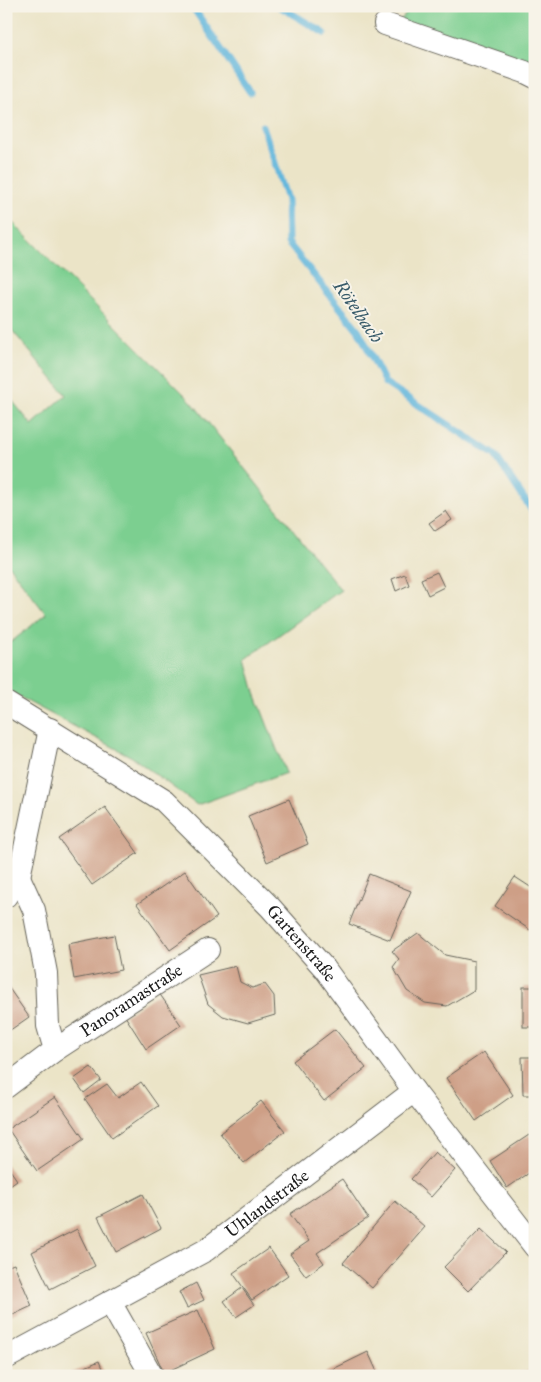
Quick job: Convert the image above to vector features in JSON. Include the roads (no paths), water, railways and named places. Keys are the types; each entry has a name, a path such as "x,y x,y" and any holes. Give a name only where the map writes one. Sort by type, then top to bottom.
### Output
{"street":[{"path":"385,24 535,77"},
{"name":"Gartenstraße","path":"6,703 164,801 270,907 325,969 414,1091 535,1248"},
{"path":"6,896 19,877 50,729"},
{"path":"19,877 34,910 46,973 48,1026 55,1050"},
{"name":"Panoramastraße","path":"6,1087 55,1050 208,950"},
{"name":"Uhlandstraße","path":"6,1358 206,1250 414,1091"},
{"path":"110,1302 152,1376"}],"waterway":[{"name":"Rötelbach","path":"192,6 250,92"},
{"path":"279,6 324,33"},
{"name":"Rötelbach","path":"263,126 287,200 288,243 359,331 385,383 495,455 535,515"}]}
